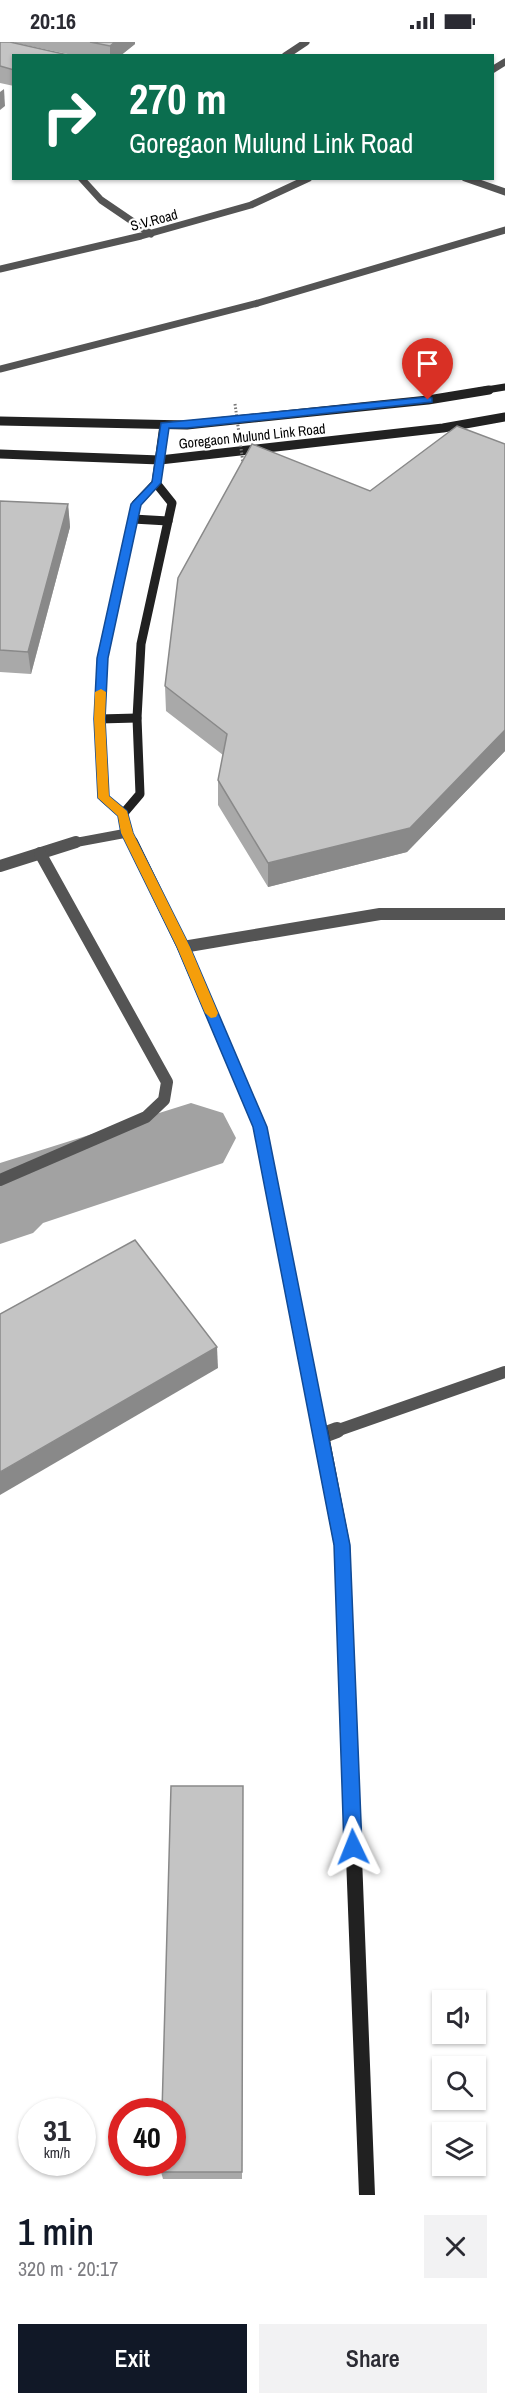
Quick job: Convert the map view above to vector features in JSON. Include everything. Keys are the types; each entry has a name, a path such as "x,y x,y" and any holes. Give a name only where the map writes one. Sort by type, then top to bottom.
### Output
{"street":[{"path":"288,54 306,42"},
{"path":"83,180 101,200 151,234"},
{"name":"S.V.Road","path":"0,269 151,234 251,205 305,180"},
{"path":"471,180 505,192"},
{"path":"0,369 258,303 505,230"},
{"name":"Goregaon Mulund Link Road","path":"0,421 187,425 428,400 505,387"},
{"name":"Goregaon Mulund Link Road","path":"0,454 160,460 443,428 505,417"},
{"path":"164,425 156,483 136,504 116,586 103,658 99,719 104,798 123,814 127,833 183,947 260,1127 342,1545 367,2195"},
{"path":"123,814 140,794 137,718 141,644 172,503 156,483"},
{"path":"133,519 168,521"},
{"path":"99,719 137,718"},
{"path":"0,866 66,844 127,833"},
{"path":"0,1180 147,1117 164,1100 167,1082 40,852"},
{"path":"183,947 380,914 505,914"},
{"path":"321,1436 505,1372"}],"path":[{"path":"235,404 245,471"}],"building":[{"path":"0,42 10,42 64,54 12,54 12,69 0,66"},
{"path":"90,42 115,42 110,46"},
{"path":"457,426 505,444 505,730 410,828 268,863 218,780 227,734 165,686 178,578 252,444 370,491"},
{"path":"0,501 68,504 28,652 0,650"},
{"path":"135,1240 217,1347 0,1472 0,1314"},
{"path":"171,1786 243,1786 242,2172 186,2172 186,2098 162,2098"}],"waterway":[{"path":"0,1206 11,1197 191,1138"}],"slow traffic":[{"path":"101,692 99,719 104,798 123,814 127,833 183,947 211,1013"}],"route":[{"path":"353,1847 342,1545 260,1127 183,947 127,833 123,814 104,798 99,719 103,658 116,586 136,504 156,483 164,425 187,425 428,400"}]}
